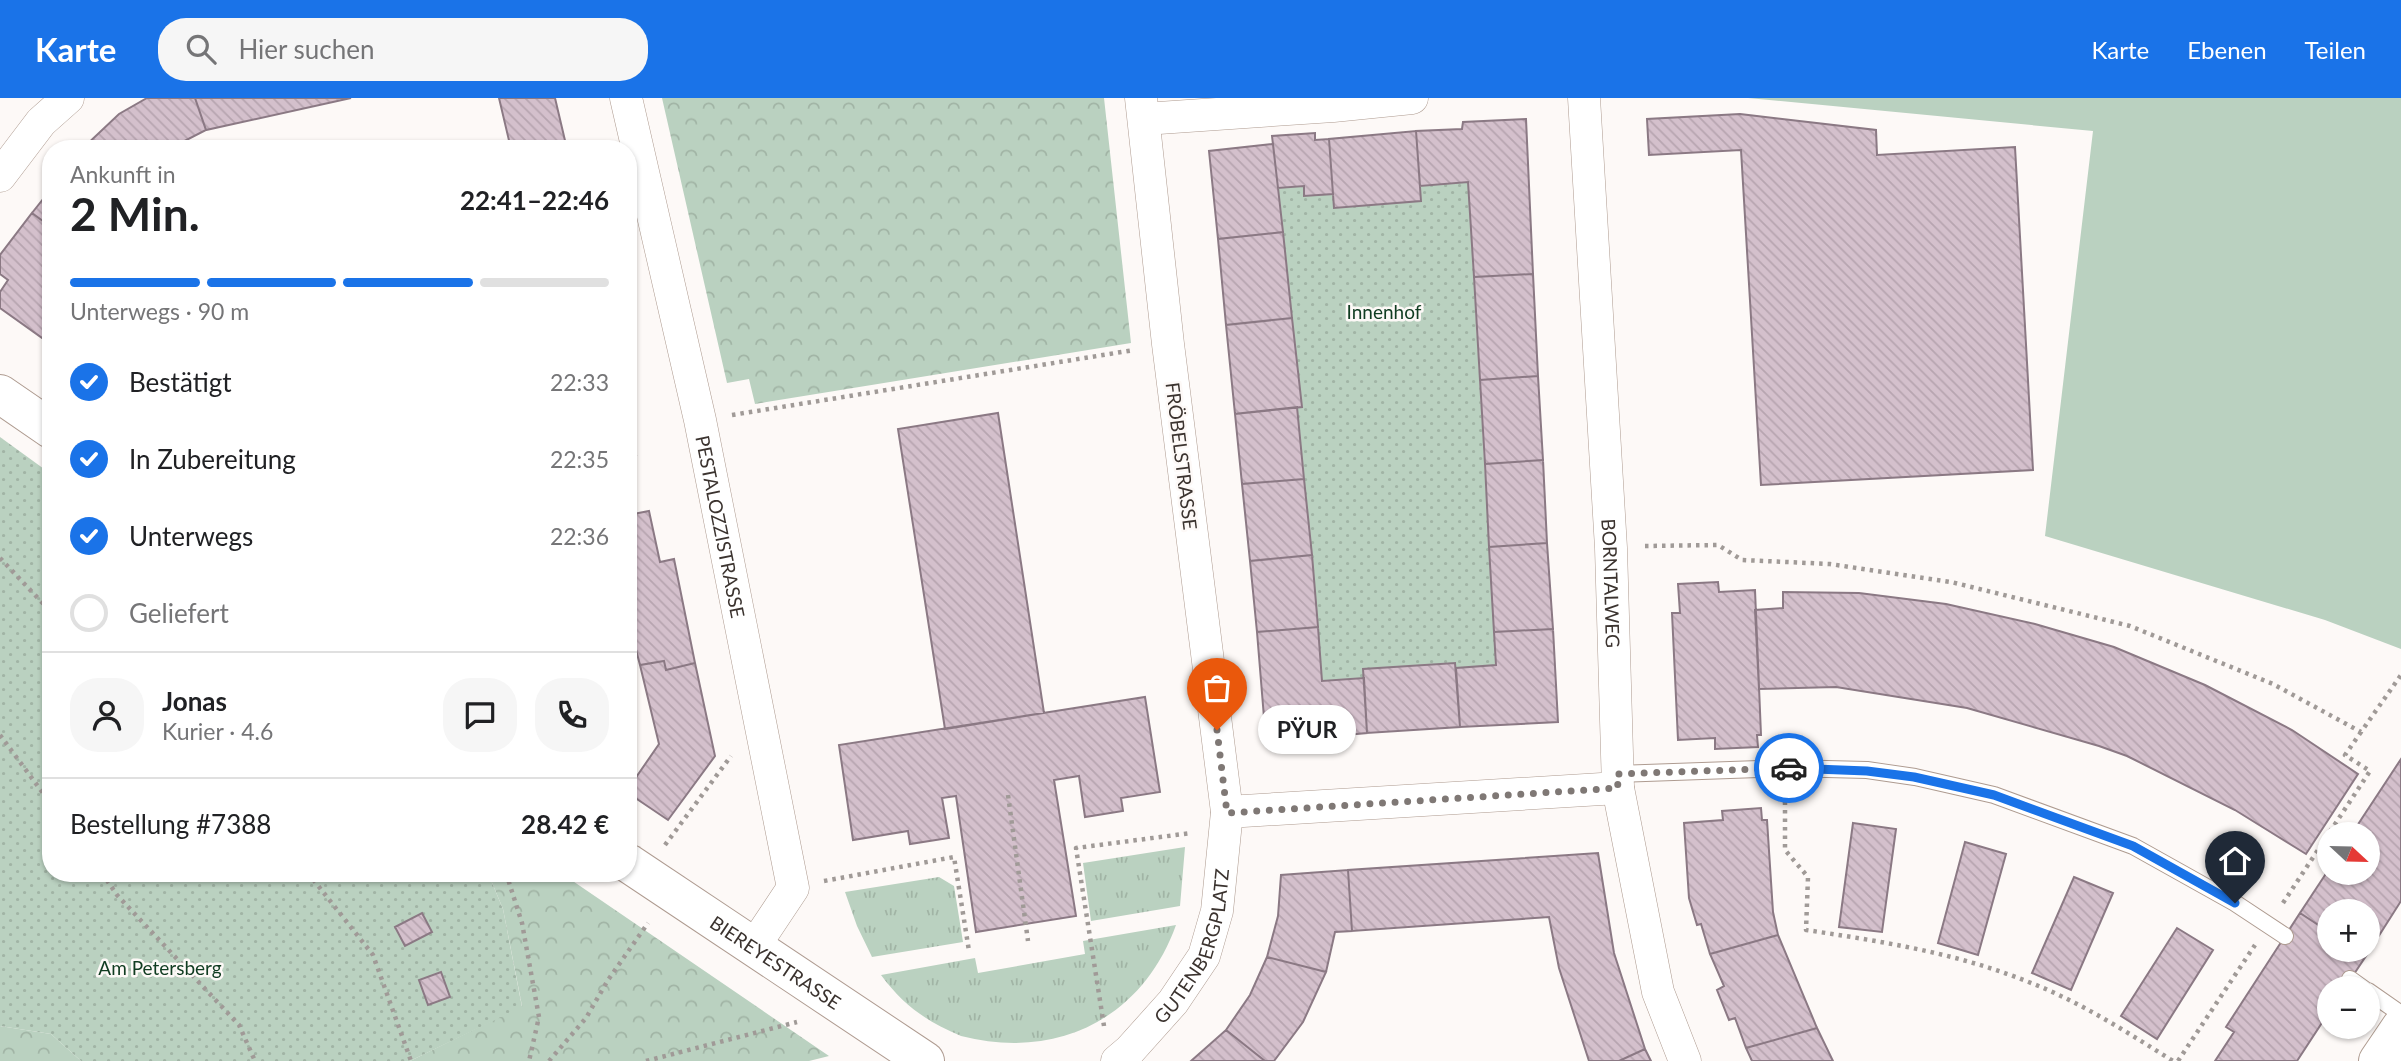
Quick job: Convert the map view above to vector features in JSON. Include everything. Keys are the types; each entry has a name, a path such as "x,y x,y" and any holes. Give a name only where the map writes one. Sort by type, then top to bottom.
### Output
{"main road":[{"path":"0,394 42,423"},
{"name":"BIEREYESTRASSE","path":"647,875 925,1061"},
{"path":"2378,1061 2401,1027"}],"street":[{"path":"0,176 41,122 68,98"},
{"name":"PESTALOZZISTRASSE","path":"626,98 636,140"},
{"path":"1143,109 1333,106 1412,98"},
{"name":"BORNTALWEG","path":"1584,98 1611,548 1617,781 1658,992 1685,1061"},
{"name":"FRÖBELSTRASSE","path":"1143,109 1168,344 1227,813"},
{"name":"PESTALOZZISTRASSE","path":"637,146 700,420 793,888 753,948"},
{"path":"1227,813 1617,781"},
{"name":"GUTENBERGPLATZ","path":"1111,1048 1130,1050 1173,1002 1204,956 1217,911 1227,813"}],"lane":[{"path":"1617,781 1786,768 1867,771 1914,777 1994,795 2133,846 2269,924 2285,936"},
{"path":"2380,999 2401,1014"}],"path":[{"path":"767,409 1102,355"},
{"path":"1611,548 1718,544 1742,560 1830,564 1951,582 2058,607 2130,626 2273,684 2361,732"},
{"path":"0,558 42,602"},
{"path":"2269,924 2370,771 2345,755 2401,675"},
{"path":"549,1061 586,1018 608,980 647,875 758,719"},
{"path":"0,735 42,792"},
{"path":"1786,768 1785,850 1808,877 1806,930 1927,951 2025,980 2112,1022 2172,1061"},
{"path":"1008,795 1028,941"},
{"path":"1111,1048 1076,848 1185,834"},
{"path":"841,877 954,857 969,951"},
{"path":"108,882 117,895 239,1026 255,1061"},
{"path":"315,882 373,955 411,1061"},
{"path":"509,882 522,923 539,1017 529,1061"},
{"path":"2178,1061 2245,960"},
{"path":"646,1061 844,1007"}],"green space":[{"path":"662,98 1104,98 1131,343 755,404 749,379 727,383"},
{"path":"1748,98 2401,98 2401,649 2325,620 2045,536 2093,131"},
{"name":"Innenhof","path":"1468,182 1496,665 1456,668 1455,663 1364,669 1364,678 1322,681 1297,407 1302,406 1278,188 1304,186 1305,196 1333,194 1334,208 1421,201 1420,186"},
{"name":"Am Petersberg","path":"0,437 42,467 42,882 492,882 503,909 522,1007 410,1061 81,1061 51,1034 0,1026"},
{"path":"1185,847 1180,906 1091,921 1083,863"},
{"path":"939,877 954,886 963,942 872,957 845,892"},
{"path":"492,882 574,882 829,1056 809,1061 410,1061 522,1006 503,909"},
{"path":"1176,925 1161,957 1142,985 1119,1007 1093,1024 1063,1036 1031,1042 997,1042 961,1036 916,1012 881,975 975,958 978,973 1085,954 1083,941"},
{"path":"0,1026 51,1034 81,1061 0,1061"}],"building":[{"path":"147,98 195,98 206,130 187,140 92,140 119,114"},
{"path":"195,98 351,98 206,130"},
{"path":"499,98 555,98 565,140 509,140"},
{"path":"1740,114 1876,130 1877,155 2015,147 2033,470 1761,485 1741,150 1649,155 1647,119"},
{"path":"1526,119 1533,274 1474,277 1468,182 1420,186 1416,131 1462,129 1463,122"},
{"path":"1416,131 1421,201 1334,208 1329,139"},
{"path":"1315,133 1315,140 1329,139 1333,194 1304,196 1304,186 1278,188 1272,136"},
{"path":"1273,144 1283,232 1218,239 1209,151"},
{"path":"42,200 42,220 32,213"},
{"path":"32,213 42,220 42,338 0,308 0,292 8,280 0,274 0,255"},
{"path":"1283,232 1292,318 1226,325 1218,239"},
{"path":"1533,274 1538,376 1480,380 1474,277"},
{"path":"1292,318 1302,407 1235,414 1226,325"},
{"path":"1538,376 1543,460 1485,464 1480,380"},
{"path":"1297,407 1304,479 1242,484 1235,414"},
{"path":"998,413 1044,713 945,729 898,429"},
{"path":"1543,460 1547,543 1489,547 1485,464"},
{"path":"1304,479 1312,555 1250,561 1242,484"},
{"path":"649,511 660,562 674,559 695,663 666,670 664,661 640,665 637,654 637,513"},
{"path":"1547,543 1553,629 1494,632 1489,547"},
{"path":"1312,555 1318,627 1257,632 1250,561"},
{"path":"1718,582 1719,592 1755,590 1761,735 1757,735 1758,747 1715,749 1715,738 1678,740 1672,613 1680,613 1678,584"},
{"path":"1783,592 1859,593 1946,604 2035,624 2114,647 2205,685 2292,730 2358,774 2327,822 2317,822 2317,837 2306,854 2235,810 2127,756 2099,746 1967,708 1836,687 1759,689 1755,610 1783,608"},
{"path":"1318,627 1322,681 1364,678 1367,733 1266,742 1257,632"},
{"path":"1553,629 1558,722 1460,727 1456,668 1496,665 1494,632"},
{"path":"664,661 666,670 695,663 715,756 668,820 637,799 637,776 659,744 640,665"},
{"path":"1455,663 1460,727 1367,733 1363,669"},
{"path":"1145,697 1160,792 1121,798 1123,811 1085,817 1079,776 1054,780 1076,916 976,932 956,796 942,798 949,838 910,844 908,831 853,840 839,745"},
{"path":"2401,759 2401,901 2380,934 2380,899 2317,899 2317,924 2300,913 2318,886 2380,886 2380,822 2360,822"},
{"path":"1761,808 1762,820 1767,820 1773,912 1778,935 1710,954 1701,924 1697,925 1689,898 1684,823 1723,820 1722,811"},
{"path":"1853,823 1896,829 1882,932 1839,927"},
{"path":"1965,842 2006,854 1978,955 1938,943"},
{"path":"1598,853 1614,953 1645,1049 1619,1061 1589,1061 1559,968 1549,917 1352,931 1348,870"},
{"path":"1348,870 1352,931 1335,932 1326,972 1267,957 1278,916 1281,875"},
{"path":"2074,877 2113,893 2071,990 2032,973"},
{"path":"422,913 432,932 405,946 395,927"},
{"path":"2300,913 2317,924 2317,962 2362,962 2353,976 2317,976 2317,1030 2297,1061 2215,1061 2234,1032 2226,1027"},
{"path":"2177,928 2213,950 2157,1039 2121,1016"},
{"path":"1778,935 1817,1028 1746,1048 1735,1018 1729,1020 1717,990 1724,986 1710,954"},
{"path":"1267,957 1326,972 1303,1022 1274,1061 1265,1061 1226,1030 1250,995"},
{"path":"441,972 450,997 428,1005 419,980"},
{"path":"1817,1028 1833,1061 1752,1061 1746,1048"},
{"path":"1226,1030 1265,1061 1191,1061"},
{"path":"1645,1049 1651,1061 1619,1061"}],"way so far":[{"path":"1217,730 1227,813 1618,788 1617,774 1789,768"}],"place":[{"name":"PŸUR","path":"1217,730"}],"route":[{"path":"1789,768 1867,771 1914,777 1994,795 2133,846 2235,903"}]}
